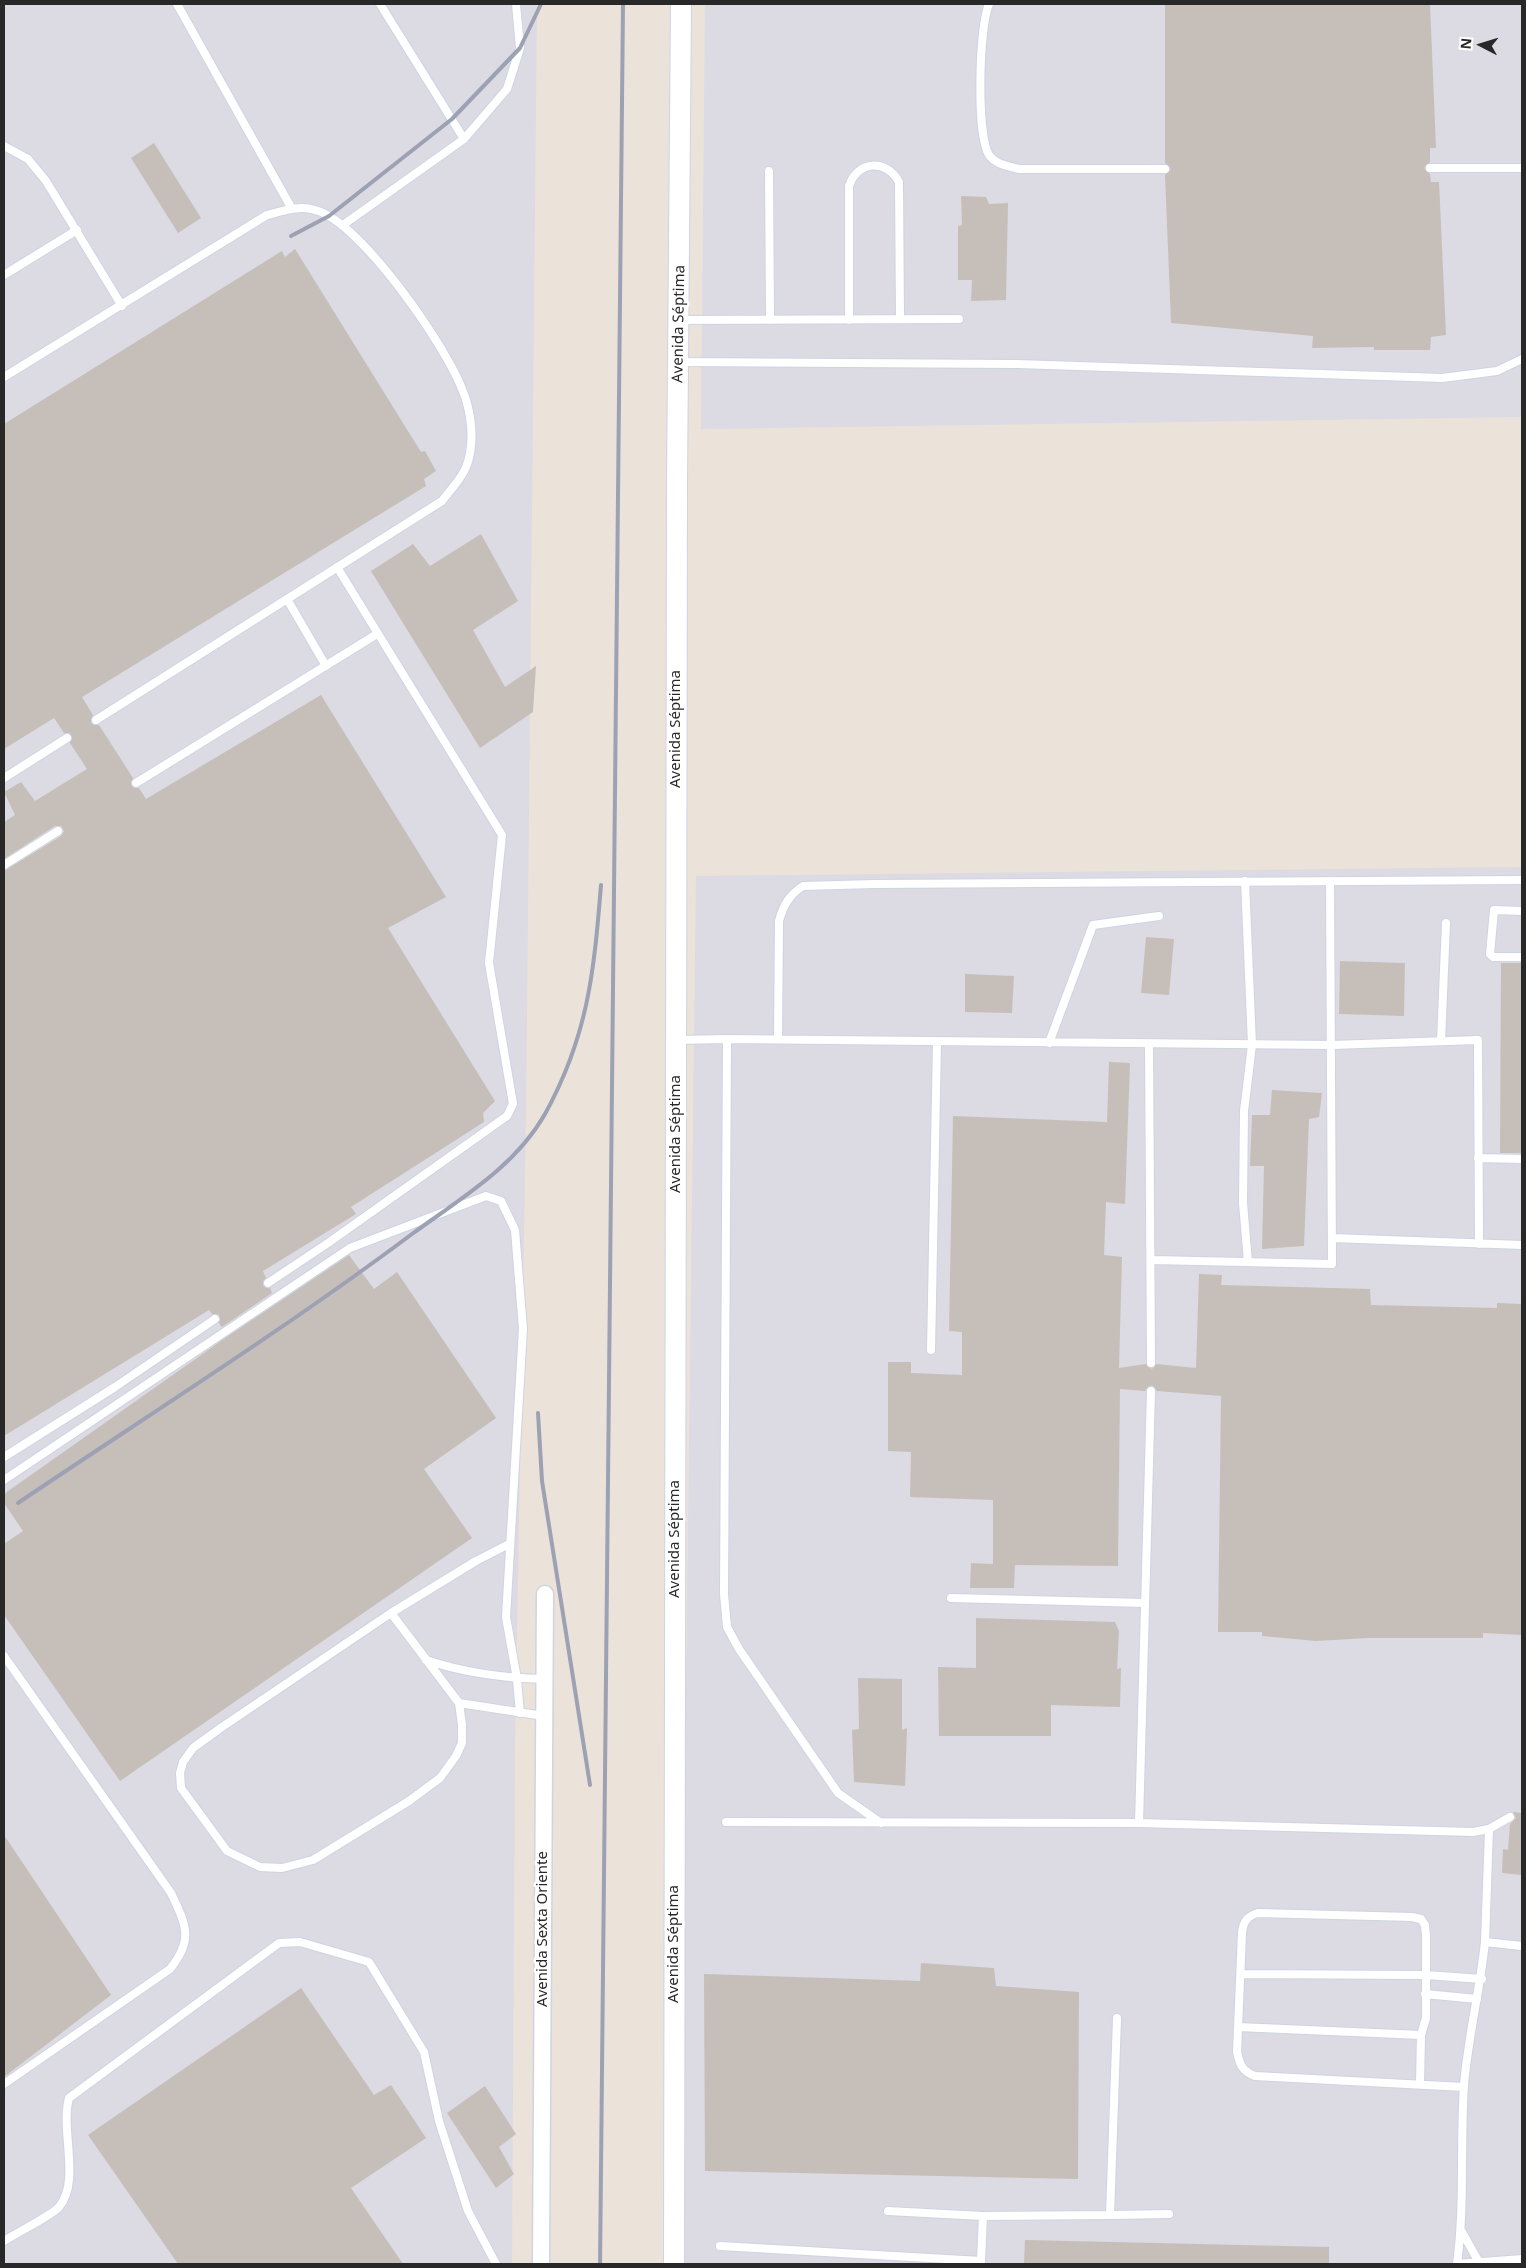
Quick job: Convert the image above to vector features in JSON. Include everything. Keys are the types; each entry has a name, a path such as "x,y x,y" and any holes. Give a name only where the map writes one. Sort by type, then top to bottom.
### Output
{"street":[{"name":"Avenida Séptima","path":"674,2264 678,362 681,4"},
{"name":"Avenida Sexta Oriente","path":"541,2264 545,1594"}],"lane":[{"path":"177,4 292,209"},
{"path":"380,4 464,139"},
{"path":"343,225 464,139 507,89 520,48 516,4"},
{"path":"989,4 984,21 980,122 989,155 997,162 1019,170 1165,169"},
{"path":"4,146 28,159 46,181 122,306"},
{"path":"849,320 849,186 852,175 873,165 890,171 899,182 900,319"},
{"path":"1430,168 1522,168"},
{"path":"769,171 770,320"},
{"path":"4,377 267,216 292,209 314,210 343,225 371,251 441,347 463,390 470,420 472,443 467,469 442,501 96,720"},
{"path":"4,275 77,230"},
{"path":"679,320 959,319"},
{"path":"678,362 1017,364 1442,378 1497,371 1522,358"},
{"path":"268,1283 328,1244 507,1116 513,1104 489,963 502,835 337,567"},
{"path":"286,599 326,666"},
{"path":"136,783 377,634"},
{"path":"4,778 67,738"},
{"path":"4,865 58,831"},
{"path":"778,1039 780,922 784,905 795,891 803,886 1522,880"},
{"path":"1244,881 1252,1045 1244,1111 1243,1203 1248,1262"},
{"path":"1152,1260 1332,1264 1330,881"},
{"path":"1522,911 1494,910 1490,954 1493,957 1522,957"},
{"path":"1049,1043 1093,925 1159,916"},
{"path":"1441,1041 1446,923"},
{"path":"727,1039 724,1594 727,1627 739,1649 838,1793 881,1824"},
{"path":"676,1040 778,1039 1149,1045 1332,1045 1478,1040 1479,1244"},
{"path":"931,1350 937,1042"},
{"path":"1149,1045 1152,1260 1151,1363"},
{"path":"1478,1158 1522,1159"},
{"path":"4,1480 350,1248 486,1196 501,1201 516,1230 523,1329 506,1617 518,1679 520,1712"},
{"path":"1332,1238 1522,1245"},
{"path":"4,1456 115,1387 216,1319"},
{"path":"1139,1823 1151,1391"},
{"path":"391,1613 458,1704 462,1725 462,1743 456,1756 440,1778 409,1801 313,1860 282,1868 260,1867 227,1851 181,1788 180,1774 183,1762 193,1748 391,1613 476,1561 509,1544"},
{"path":"951,1598 1145,1603"},
{"path":"4,1656 171,1893 185,1923 186,1941 179,1958 170,1970 4,2084"},
{"path":"426,1660 456,1670 518,1679 544,1680"},
{"path":"458,1704 544,1716"},
{"path":"726,1822 881,1824 1139,1823 1473,1832 1489,1829 1510,1817"},
{"path":"1489,1829 1486,1942 1482,1980 1470,2034 1464,2087 1462,2232 1457,2264 1522,2259"},
{"path":"1420,2084 1421,2035 1426,2018 1426,1936 1421,1919 1412,1917 1258,1913 1248,1918 1243,1925 1237,2052 1239,2064 1245,2072 1255,2076 1464,2087"},
{"path":"4,2241 59,2207 69,2187 65,2112 69,2098 279,1943 300,1942 368,1962 424,2052 439,2121 468,2211 496,2264"},
{"path":"1486,1942 1522,1946"},
{"path":"1241,1974 1426,1975 1482,1980"},
{"path":"1425,1994 1477,1999"},
{"path":"1110,2215 1118,2018"},
{"path":"1238,2027 1421,2035"},
{"path":"888,2211 984,2216 1169,2214"},
{"path":"720,2246 981,2263 984,2216"},
{"path":"1462,2232 1480,2263"}],"shaded area":[{"path":"4,4 537,4 526,1113 515,1751 512,2264 4,2264"},
{"path":"705,4 1522,4 1522,417 701,429"},
{"path":"1522,867 1522,2264 679,2264 696,876"}],"building":[{"path":"1165,4 1430,4 1436,148 1430,148 1430,162 1424,168 1430,174 1431,182 1439,182 1446,335 1431,337 1430,350 1374,350 1374,347 1312,348 1313,336 1171,323 1165,175 1171,169 1165,163"},
{"path":"154,143 201,218 178,233 131,158"},
{"path":"961,196 986,197 989,204 1008,203 1006,300 971,301 972,280 958,280 958,226 962,225"},
{"path":"295,249 421,452 425,451 436,471 424,479 426,486 82,697 93,715 91,723 99,725 133,778 132,786 139,788 146,799 321,695 446,897 388,928 495,1101 483,1113 484,1122 351,1207 356,1214 263,1271 266,1278 263,1286 270,1288 272,1293 222,1327 219,1323 219,1315 212,1314 209,1310 4,1436 4,871 61,836 64,831 61,826 55,826 4,859 4,822 15,815 4,792 21,782 35,801 87,769 70,743 71,735 64,733 54,718 4,749 4,424 282,251 285,257"},
{"path":"481,534 518,601 473,630 505,687 536,666 533,712 480,748 371,571 413,544 430,566"},
{"path":"1146,937 1174,939 1169,995 1141,993"},
{"path":"1340,961 1405,963 1404,1016 1339,1014"},
{"path":"1501,963 1522,963 1522,1153 1500,1153"},
{"path":"965,974 1014,976 1012,1013 965,1012"},
{"path":"1109,1062 1130,1063 1125,1204 1106,1202 1104,1255 1122,1257 1119,1368 1146,1364 1152,1369 1156,1364 1196,1368 1199,1274 1222,1275 1221,1285 1370,1289 1371,1305 1497,1308 1497,1303 1522,1304 1522,1635 1483,1633 1483,1638 1368,1638 1316,1641 1262,1636 1262,1632 1218,1632 1221,1396 1157,1391 1152,1385 1145,1391 1120,1389 1118,1566 1015,1565 1014,1588 970,1588 971,1563 993,1564 993,1500 910,1497 911,1452 888,1451 888,1362 911,1362 911,1373 962,1375 962,1332 949,1331 953,1116 1107,1122"},
{"path":"1272,1090 1322,1093 1319,1117 1309,1119 1304,1246 1262,1249 1264,1166 1250,1166 1252,1115 1270,1115"},
{"path":"349,1255 374,1289 397,1272 496,1418 424,1469 472,1538 120,1781 4,1615 4,1544 23,1531 4,1503 4,1494 228,1336"},
{"path":"976,1618 1115,1622 1119,1631 1117,1669 1121,1668 1120,1707 1051,1705 1051,1736 939,1736 938,1667 976,1668"},
{"path":"858,1678 902,1679 902,1730 907,1728 905,1786 854,1782 852,1730 859,1729"},
{"path":"1513,1812 1522,1813 1522,1875 1502,1873 1503,1849 1508,1850 1510,1824 1516,1818"},
{"path":"4,1835 111,1995 4,2077"},
{"path":"921,1963 994,1968 996,1986 1079,1992 1078,2179 705,2171 704,1974 920,1981"},
{"path":"301,1988 374,2095 391,2085 426,2138 351,2188 403,2264 178,2264 88,2135"},
{"path":"485,2086 516,2134 499,2147 514,2174 496,2188 447,2113"},
{"path":"1025,2240 1329,2247 1329,2264 1024,2264"}],"railway":[{"path":"291,236 329,216 452,119 520,48 541,4"},
{"path":"600,2264 623,4"},
{"path":"18,1503 315,1304 467,1195 518,1150 533,1133 545,1114 571,1058 580,1030 592,975 601,885"},
{"path":"538,1413 542,1481 590,1785"}]}
